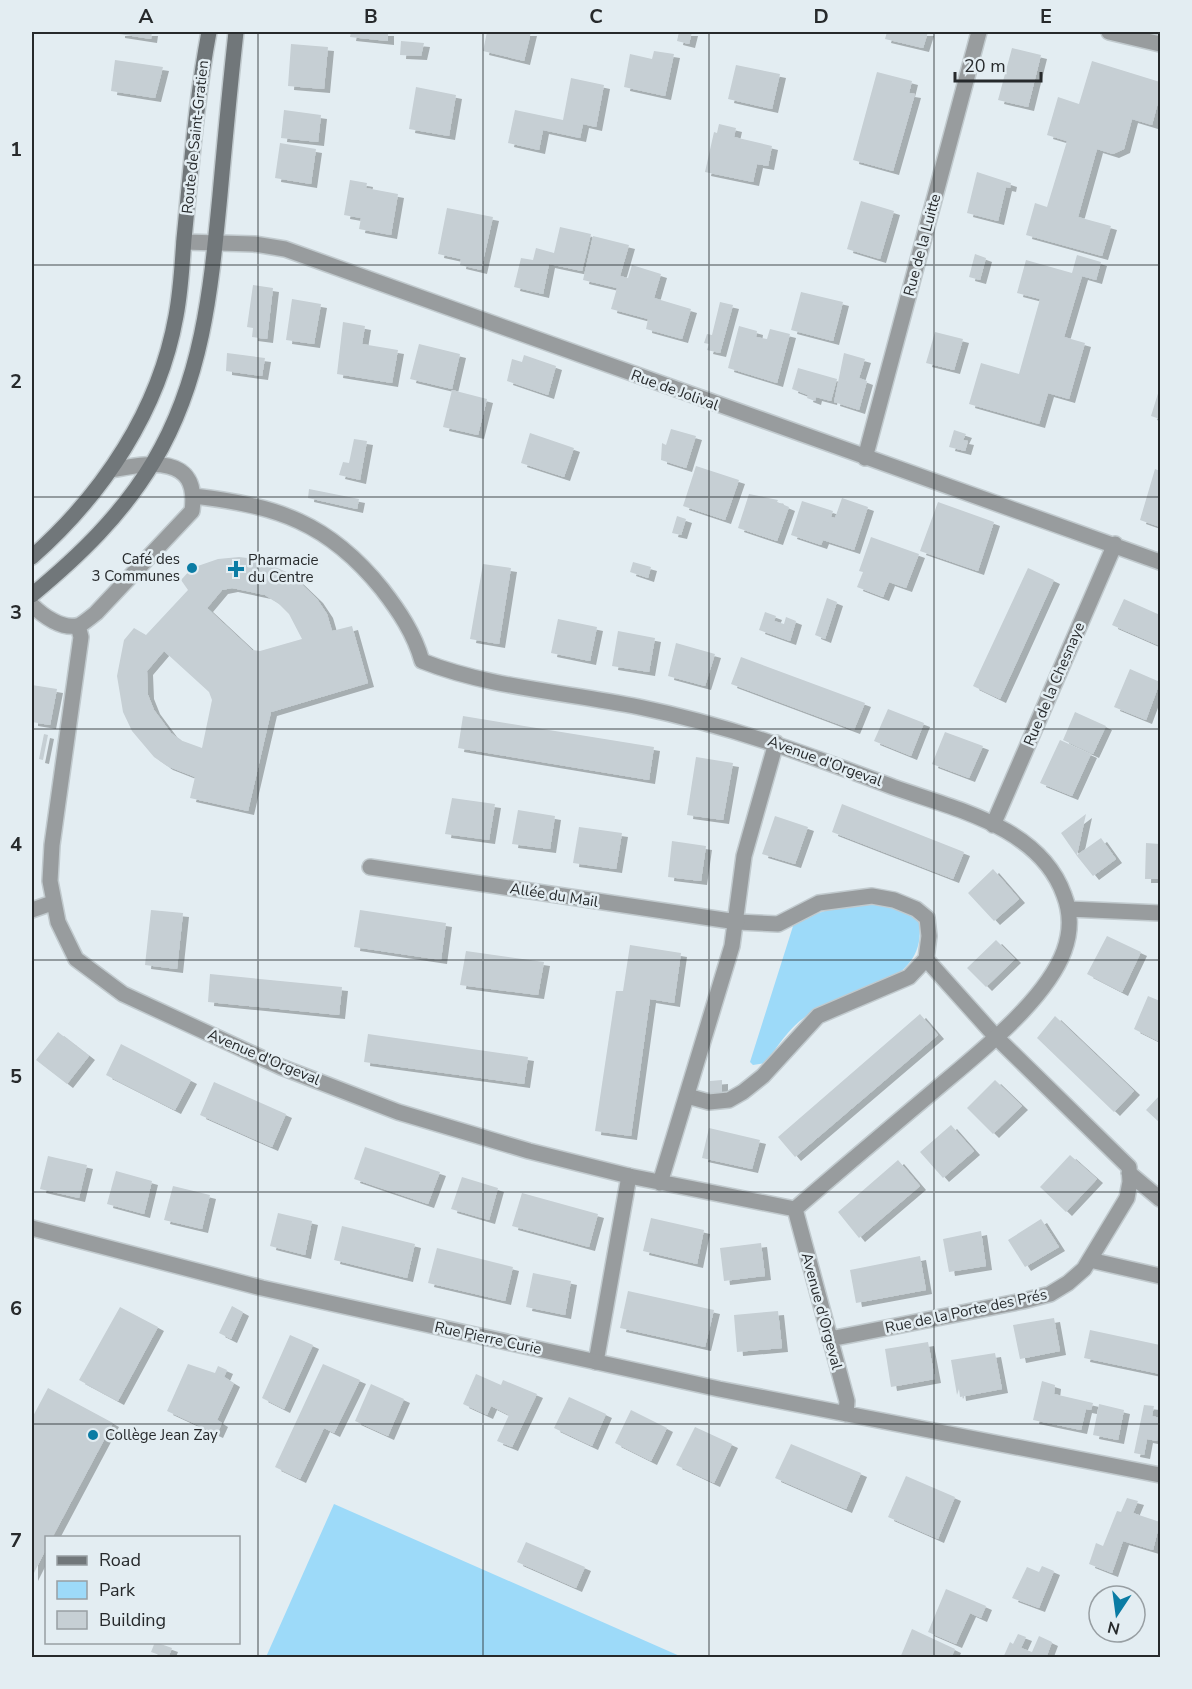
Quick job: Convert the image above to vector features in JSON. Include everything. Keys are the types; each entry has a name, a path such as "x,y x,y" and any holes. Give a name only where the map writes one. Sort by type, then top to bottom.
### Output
{"main road":[{"name":"Route de Saint-Gratien","path":"32,557 76,515 111,470 142,414 170,345 178,304 202,65 209,32"},
{"name":"Route de Saint-Gratien","path":"32,595 77,558 116,515 153,463 186,395 203,337 216,243 236,32"}],"street":[{"name":"Rue de la Luitte","path":"865,459 979,32"},
{"path":"1109,32 1161,44"},
{"name":"Rue de Jolival","path":"184,242 254,244 285,249 865,459 1115,544 1161,562"},
{"path":"32,605 42,616 63,625 78,626 96,613 192,511 194,496 189,480 176,468 168,464 153,463 111,470"},
{"name":"Avenue d'Orgeval","path":"194,496 277,511 313,526 344,548 394,604 416,640 422,661 470,677 703,721 776,743 993,825 1026,842 1043,858 1058,878 1069,909 1069,929 1064,951 1049,980 996,1037 795,1209"},
{"name":"Rue de la Chesnaye","path":"993,825 1115,544"},
{"name":"Avenue d'Orgeval","path":"78,626 81,637 52,844 50,881 52,903 58,922 76,959 123,994 281,1067 398,1112 529,1151 629,1176 795,1209"},
{"path":"660,1183 737,922 744,856 776,743"},
{"name":"Allée du Mail","path":"370,867 737,922 778,924 819,903 872,896 894,900 916,909 927,918 929,936 926,958"},
{"path":"32,910 52,903"},
{"path":"1069,909 1161,913"},
{"path":"687,1096 709,1102 729,1100 743,1092 764,1076 818,1016 909,977 926,958 996,1037 1129,1167 1130,1173 1161,1199"},
{"name":"Rue de la Porte des Prés","path":"830,1339 1050,1294 1068,1283 1084,1269 1090,1260 1126,1198 1130,1173"},
{"path":"596,1362 629,1176"},
{"name":"Avenue d'Orgeval","path":"795,1209 847,1401 846,1414"},
{"name":"Rue Pierre Curie","path":"32,1228 262,1288 596,1362 1073,1460 1161,1475"},
{"path":"1090,1260 1161,1276"}],"green space":[{"path":"876,903 899,908 918,917 919,940 913,958 900,972 883,983 805,1017 788,1032 766,1063 753,1065 750,1062 794,923 834,909"},
{"path":"334,1504 682,1657 266,1657"}],"building":[{"path":"119,32 152,32 151,39 119,34"},
{"path":"351,32 388,32 388,41 350,37"},
{"path":"487,32 531,32 524,61 483,51"},
{"path":"679,32 692,32 689,44 677,41"},
{"path":"887,32 928,32 923,48 885,39"},
{"path":"401,41 424,43 421,56 400,55"},
{"path":"291,44 328,47 324,89 288,86"},
{"path":"1012,48 1041,55 1028,107 998,100"},
{"path":"654,51 674,54 665,96 624,87 630,54 652,59"},
{"path":"115,60 163,67 155,98 111,91"},
{"path":"1092,61 1160,82 1160,95 1152,125 1132,119 1124,149 1113,154 1097,149 1078,217 1111,226 1102,256 1026,235 1035,203 1047,207 1067,141 1047,135 1058,97 1079,104"},
{"path":"736,65 780,74 772,109 728,99"},
{"path":"877,72 912,81 909,93 915,94 893,171 853,160"},
{"path":"571,78 604,85 596,127 583,124 580,138 543,130 539,150 508,143 515,110 563,120"},
{"path":"416,87 456,95 449,136 409,129"},
{"path":"284,110 321,115 318,142 281,138"},
{"path":"719,124 736,128 734,137 772,146 768,166 757,164 753,182 705,172 714,132 717,133"},
{"path":"280,143 316,149 311,184 275,178"},
{"path":"977,172 1011,183 1010,188 1006,187 998,221 967,213"},
{"path":"350,180 367,183 366,188 398,194 391,235 359,229 361,218 344,215"},
{"path":"861,201 894,211 880,259 847,249"},
{"path":"447,208 493,217 481,270 460,265 461,259 438,254"},
{"path":"560,227 591,234 582,271 549,264 543,294 514,287 521,258 533,260 536,248 554,253"},
{"path":"593,236 629,245 620,276 628,278 632,265 661,274 654,298 691,309 682,339 646,329 648,319 611,309 617,288 583,280"},
{"path":"975,254 986,258 980,280 969,277"},
{"path":"1077,255 1101,262 1096,280 1082,276 1064,337 1085,343 1069,399 1048,393 1039,424 969,404 981,363 1019,374 1040,299 1017,293 1026,260 1072,273"},
{"path":"253,285 273,288 267,339 252,337 253,328 247,327"},
{"path":"801,292 843,302 833,341 791,330"},
{"path":"292,299 321,304 314,344 286,340"},
{"path":"720,302 733,305 720,353 707,350 709,344 704,343 707,334 712,335"},
{"path":"343,322 365,326 362,344 398,350 392,383 337,374"},
{"path":"739,326 757,331 756,337 767,339 770,329 790,334 777,383 728,368"},
{"path":"935,332 963,339 954,370 926,363"},
{"path":"419,344 460,354 452,389 410,379"},
{"path":"227,353 265,358 262,376 226,371"},
{"path":"844,353 865,359 859,378 867,381 859,410 834,402"},
{"path":"524,355 556,366 548,395 507,381 512,359 522,362"},
{"path":"798,368 837,379 831,401 816,397 815,401 807,398 808,395 792,389"},
{"path":"1160,387 1160,419 1151,416"},
{"path":"452,390 487,399 478,435 443,427"},
{"path":"671,429 696,436 686,468 661,460 662,443 666,445"},
{"path":"954,430 966,434 963,440 968,441 965,451 949,447"},
{"path":"530,433 574,448 564,477 521,463"},
{"path":"354,439 367,441 360,480 339,475 343,462 349,463"},
{"path":"696,466 739,480 725,520 683,506"},
{"path":"1155,469 1160,471 1160,527 1140,520"},
{"path":"309,489 359,499 357,509 308,498"},
{"path":"749,494 778,500 777,502 789,507 777,541 738,528"},
{"path":"842,498 868,507 854,550 823,540 821,545 791,535 802,501 833,511 831,517 835,518"},
{"path":"938,502 994,522 978,571 920,551"},
{"path":"677,516 686,519 681,535 672,533"},
{"path":"871,537 919,554 906,588 889,582 883,597 857,587 863,572 859,571"},
{"path":"239,557 257,559 291,574 317,599 327,614 332,631 352,626 368,683 271,712 248,811 190,798 195,777 167,766 154,757 132,731 123,712 117,676 124,640 134,628 146,635 188,590 181,580 192,568 218,559","holes":["232,588 265,595 278,603 289,614 302,639 260,651 252,650 207,608 222,590","164,651 209,692 212,700 202,748 180,740 171,733 154,710 148,695 147,671"]},
{"path":"633,562 651,567 648,578 630,572"},
{"path":"483,564 511,568 499,644 470,639"},
{"path":"1028,568 1054,580 1000,699 973,686"},
{"path":"827,598 837,602 825,639 815,635"},
{"path":"1124,599 1160,615 1160,646 1112,625"},
{"path":"765,612 776,616 774,621 784,624 786,617 796,621 790,641 759,630"},
{"path":"558,619 597,627 590,661 551,653"},
{"path":"618,631 655,638 649,672 612,666"},
{"path":"676,643 715,654 705,686 668,676"},
{"path":"741,657 865,703 854,730 731,684"},
{"path":"1130,669 1160,682 1146,720 1114,707"},
{"path":"32,685 57,689 50,725 32,722"},
{"path":"888,709 924,723 911,756 874,741"},
{"path":"1075,712 1106,726 1093,754 1063,740"},
{"path":"463,716 654,747 649,780 458,748"},
{"path":"945,732 983,746 969,778 932,764"},
{"path":"44,734 48,735 43,760 39,759"},
{"path":"1060,740 1091,754 1072,796 1040,783"},
{"path":"696,757 733,763 723,820 687,815"},
{"path":"452,798 495,804 489,840 445,834"},
{"path":"842,804 964,852 953,879 832,832"},
{"path":"518,810 555,816 550,849 512,844"},
{"path":"1086,814 1077,855 1101,838 1116,859 1093,876 1077,856 1061,833"},
{"path":"775,816 808,827 795,864 762,854"},
{"path":"579,827 622,833 616,869 573,863"},
{"path":"672,841 706,846 701,881 668,877"},
{"path":"1146,843 1160,844 1160,879 1145,879"},
{"path":"993,869 1019,899 994,921 968,893"},
{"path":"151,910 183,913 177,969 145,965"},
{"path":"360,910 446,923 441,960 354,947"},
{"path":"1107,936 1141,952 1122,992 1087,974"},
{"path":"996,940 1015,959 986,987 967,968"},
{"path":"630,945 681,953 674,1003 650,999 631,1136 595,1131 616,991 623,991"},
{"path":"466,951 544,962 538,995 460,985"},
{"path":"210,974 342,987 339,1015 208,1002"},
{"path":"1148,996 1160,1001 1160,1042 1134,1029"},
{"path":"920,1014 938,1035 795,1157 778,1137"},
{"path":"1055,1016 1134,1091 1114,1112 1037,1038"},
{"path":"58,1032 89,1056 67,1084 36,1060"},
{"path":"368,1034 528,1057 524,1084 364,1062"},
{"path":"121,1044 191,1080 175,1110 106,1075"},
{"path":"722,1080 722,1098 710,1097 710,1081"},
{"path":"995,1080 1022,1106 993,1134 967,1108"},
{"path":"214,1082 286,1114 272,1147 200,1115"},
{"path":"1160,1095 1160,1123 1146,1110"},
{"path":"951,1125 974,1151 943,1178 920,1152"},
{"path":"709,1128 760,1140 752,1169 702,1158"},
{"path":"365,1147 440,1172 428,1204 354,1179"},
{"path":"1070,1155 1097,1179 1066,1212 1040,1187"},
{"path":"48,1156 87,1165 79,1198 40,1189"},
{"path":"898,1160 920,1186 859,1238 838,1212"},
{"path":"116,1171 152,1181 144,1214 107,1204"},
{"path":"462,1177 498,1188 489,1220 451,1209"},
{"path":"173,1186 210,1195 202,1229 164,1220"},
{"path":"522,1193 598,1214 589,1247 512,1226"},
{"path":"278,1213 312,1221 305,1255 270,1246"},
{"path":"651,1218 704,1230 697,1264 643,1251"},
{"path":"1041,1219 1059,1247 1025,1267 1008,1240"},
{"path":"342,1226 415,1244 407,1278 334,1260"},
{"path":"981,1231 986,1266 949,1272 943,1239"},
{"path":"761,1243 765,1276 724,1281 720,1248"},
{"path":"437,1248 513,1267 505,1301 428,1283"},
{"path":"920,1256 926,1290 856,1303 850,1270"},
{"path":"533,1273 571,1281 565,1315 526,1307"},
{"path":"628,1291 714,1310 705,1347 620,1328"},
{"path":"232,1306 243,1312 231,1339 219,1333"},
{"path":"120,1307 158,1327 118,1401 79,1380"},
{"path":"778,1311 782,1348 737,1352 734,1315"},
{"path":"1054,1318 1060,1351 1020,1359 1013,1325"},
{"path":"1090,1330 1160,1345 1160,1374 1084,1358"},
{"path":"290,1335 313,1345 284,1409 262,1398"},
{"path":"928,1342 935,1379 891,1387 885,1349"},
{"path":"995,1353 1002,1389 960,1397 959,1389 957,1395 951,1360"},
{"path":"188,1364 215,1373 218,1366 227,1370 224,1377 234,1383 217,1420 222,1423 217,1434 167,1411"},
{"path":"323,1364 360,1380 334,1433 324,1428 300,1479 275,1467"},
{"path":"476,1374 501,1385 503,1380 537,1394 512,1447 497,1441 509,1415 491,1406 487,1415 463,1404"},
{"path":"1042,1381 1055,1385 1054,1394 1093,1403 1091,1410 1086,1409 1081,1430 1033,1420"},
{"path":"371,1384 404,1399 388,1436 355,1421"},
{"path":"48,1388 113,1423 53,1536 45,1536 45,1551 32,1577 32,1418"},
{"path":"569,1397 606,1414 592,1446 554,1428"},
{"path":"1099,1404 1124,1410 1118,1440 1093,1435"},
{"path":"1144,1405 1154,1406 1152,1416 1160,1418 1160,1427 1157,1441 1147,1439 1144,1455 1134,1453"},
{"path":"631,1410 667,1428 651,1461 615,1443"},
{"path":"695,1427 732,1444 714,1483 676,1465"},
{"path":"791,1444 861,1473 846,1509 775,1478"},
{"path":"906,1476 955,1497 938,1539 888,1517"},
{"path":"1127,1498 1138,1501 1133,1513 1160,1522 1153,1550 1123,1541 1112,1573 1089,1564 1096,1543 1103,1546 1117,1511 1121,1512"},
{"path":"526,1542 585,1567 576,1588 517,1562"},
{"path":"1042,1566 1054,1571 1039,1608 1012,1598 1027,1567 1039,1572"},
{"path":"946,1589 986,1606 981,1618 970,1613 956,1644 928,1632"},
{"path":"912,1629 955,1649 951,1658 900,1658"},
{"path":"1018,1634 1026,1637 1021,1648 1032,1652 1039,1636 1052,1642 1046,1658 1003,1658 1010,1642 1013,1644"},
{"path":"154,1644 172,1648 168,1658 151,1652"}],"place":[{"name":"Café des 3 Communes","path":"192,568"},
{"name":"Pharmacie du Centre","path":"236,569"},
{"name":"Collège Jean Zay","path":"93,1435"}]}
